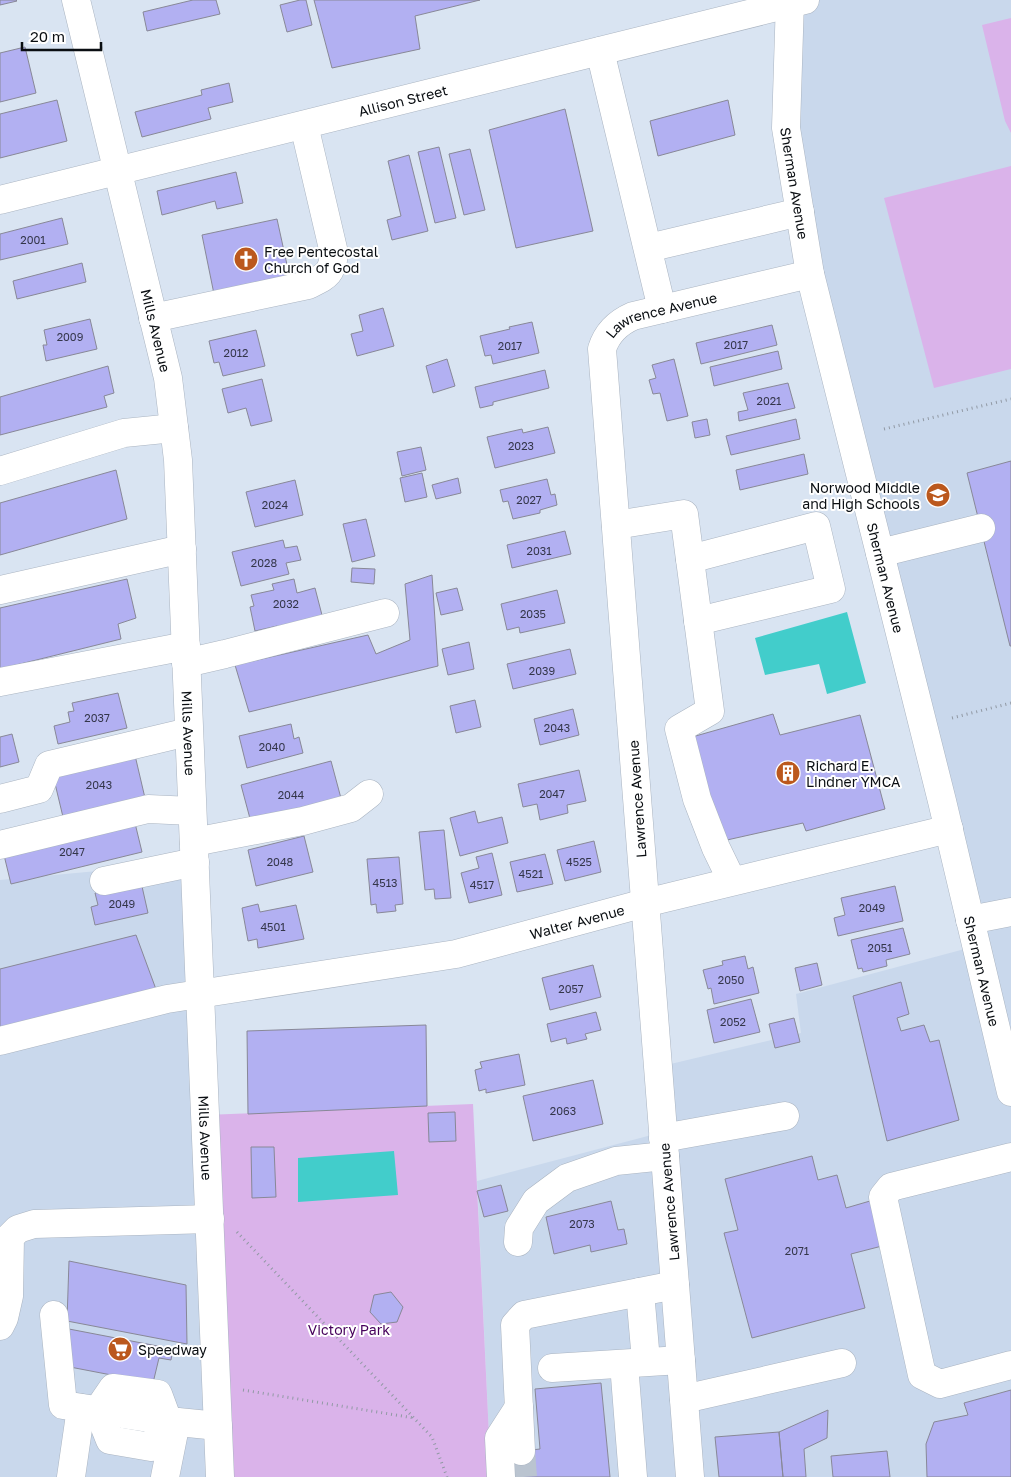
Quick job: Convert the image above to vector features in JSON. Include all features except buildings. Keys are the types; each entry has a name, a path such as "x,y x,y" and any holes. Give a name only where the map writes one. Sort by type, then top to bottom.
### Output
{"street":[{"name":"Mills Avenue","path":"76,0 168,378 178,460 220,1477"},
{"name":"Allison Street","path":"0,200 795,1"},
{"name":"Sherman Avenue","path":"795,1 786,128 810,274 948,829 1011,1092"},
{"path":"600,51 662,309"},
{"path":"153,318 308,285 324,277 333,266 334,253 304,125"},
{"path":"648,248 800,212"},
{"name":"Lawrence Avenue","path":"690,1477 602,349 610,332 624,320 633,316 810,274"},
{"path":"0,471 124,433 174,428"},
{"path":"616,525 684,514 710,711 679,730 697,799 716,848 732,882"},
{"path":"690,559 816,526 831,589 698,621"},
{"path":"880,553 981,528"},
{"path":"0,590 182,548"},
{"path":"0,682 186,654 225,654 385,613"},
{"path":"0,799 39,790 49,765 188,732"},
{"path":"104,880 194,852 351,808 369,794"},
{"path":"0,845 148,809 192,811"},
{"name":"Walter Avenue","path":"0,1041 167,999 456,954 645,903 948,829"},
{"path":"970,920 1011,912"},
{"path":"518,1242 519,1228 536,1201 567,1178 664,1147 785,1116"},
{"path":"1011,1157 890,1186 883,1197 922,1375 940,1384 1011,1365"},
{"path":"0,1326 4,1318 8,1296 10,1237 18,1228 34,1224 209,1211"},
{"path":"521,1451 515,1325 524,1315 675,1285"},
{"path":"619,1477 627,1363 640,1292"},
{"path":"54,1315 63,1405 172,1422 218,1426"},
{"path":"552,1368 681,1360"},
{"path":"627,1363 633,1477"},
{"path":"684,1399 842,1363"},
{"path":"501,1477 499,1438 519,1407"},
{"path":"71,1477 90,1409"},
{"path":"165,1477 172,1422"}],"path":[{"path":"884,429 1011,399"},
{"path":"952,718 1011,703"},
{"path":"209,1211 415,1418 432,1437 447,1477"},
{"path":"216,1386 415,1418"}],"shaded area":[{"path":"805,0 1011,0 1011,1477 491,1477 477,1181 663,1132 658,1067 801,1033 796,994 976,946 786,128"},
{"path":"847,612 866,683 827,694 819,664 765,675 755,638"},
{"path":"195,862 220,1477 0,1477 0,880"},
{"path":"394,1151 398,1195 298,1202 298,1158"}],"green space":[{"path":"1011,18 1011,133 1005,121 982,25"},
{"path":"1011,166 1011,369 934,388 884,198"},
{"name":"Victory Park","path":"473,1104 491,1477 220,1477 205,1115"}],"tunnel":[{"path":"521,1451 523,1477"}],"place":[{"name":"Free Pentecostal Church of God","path":"246,259"},
{"name":"Norwood Middle and High Schools","path":"938,495"},
{"name":"Richard E. Lindner YMCA","path":"788,773"},
{"name":"Speedway","path":"120,1349"}]}
